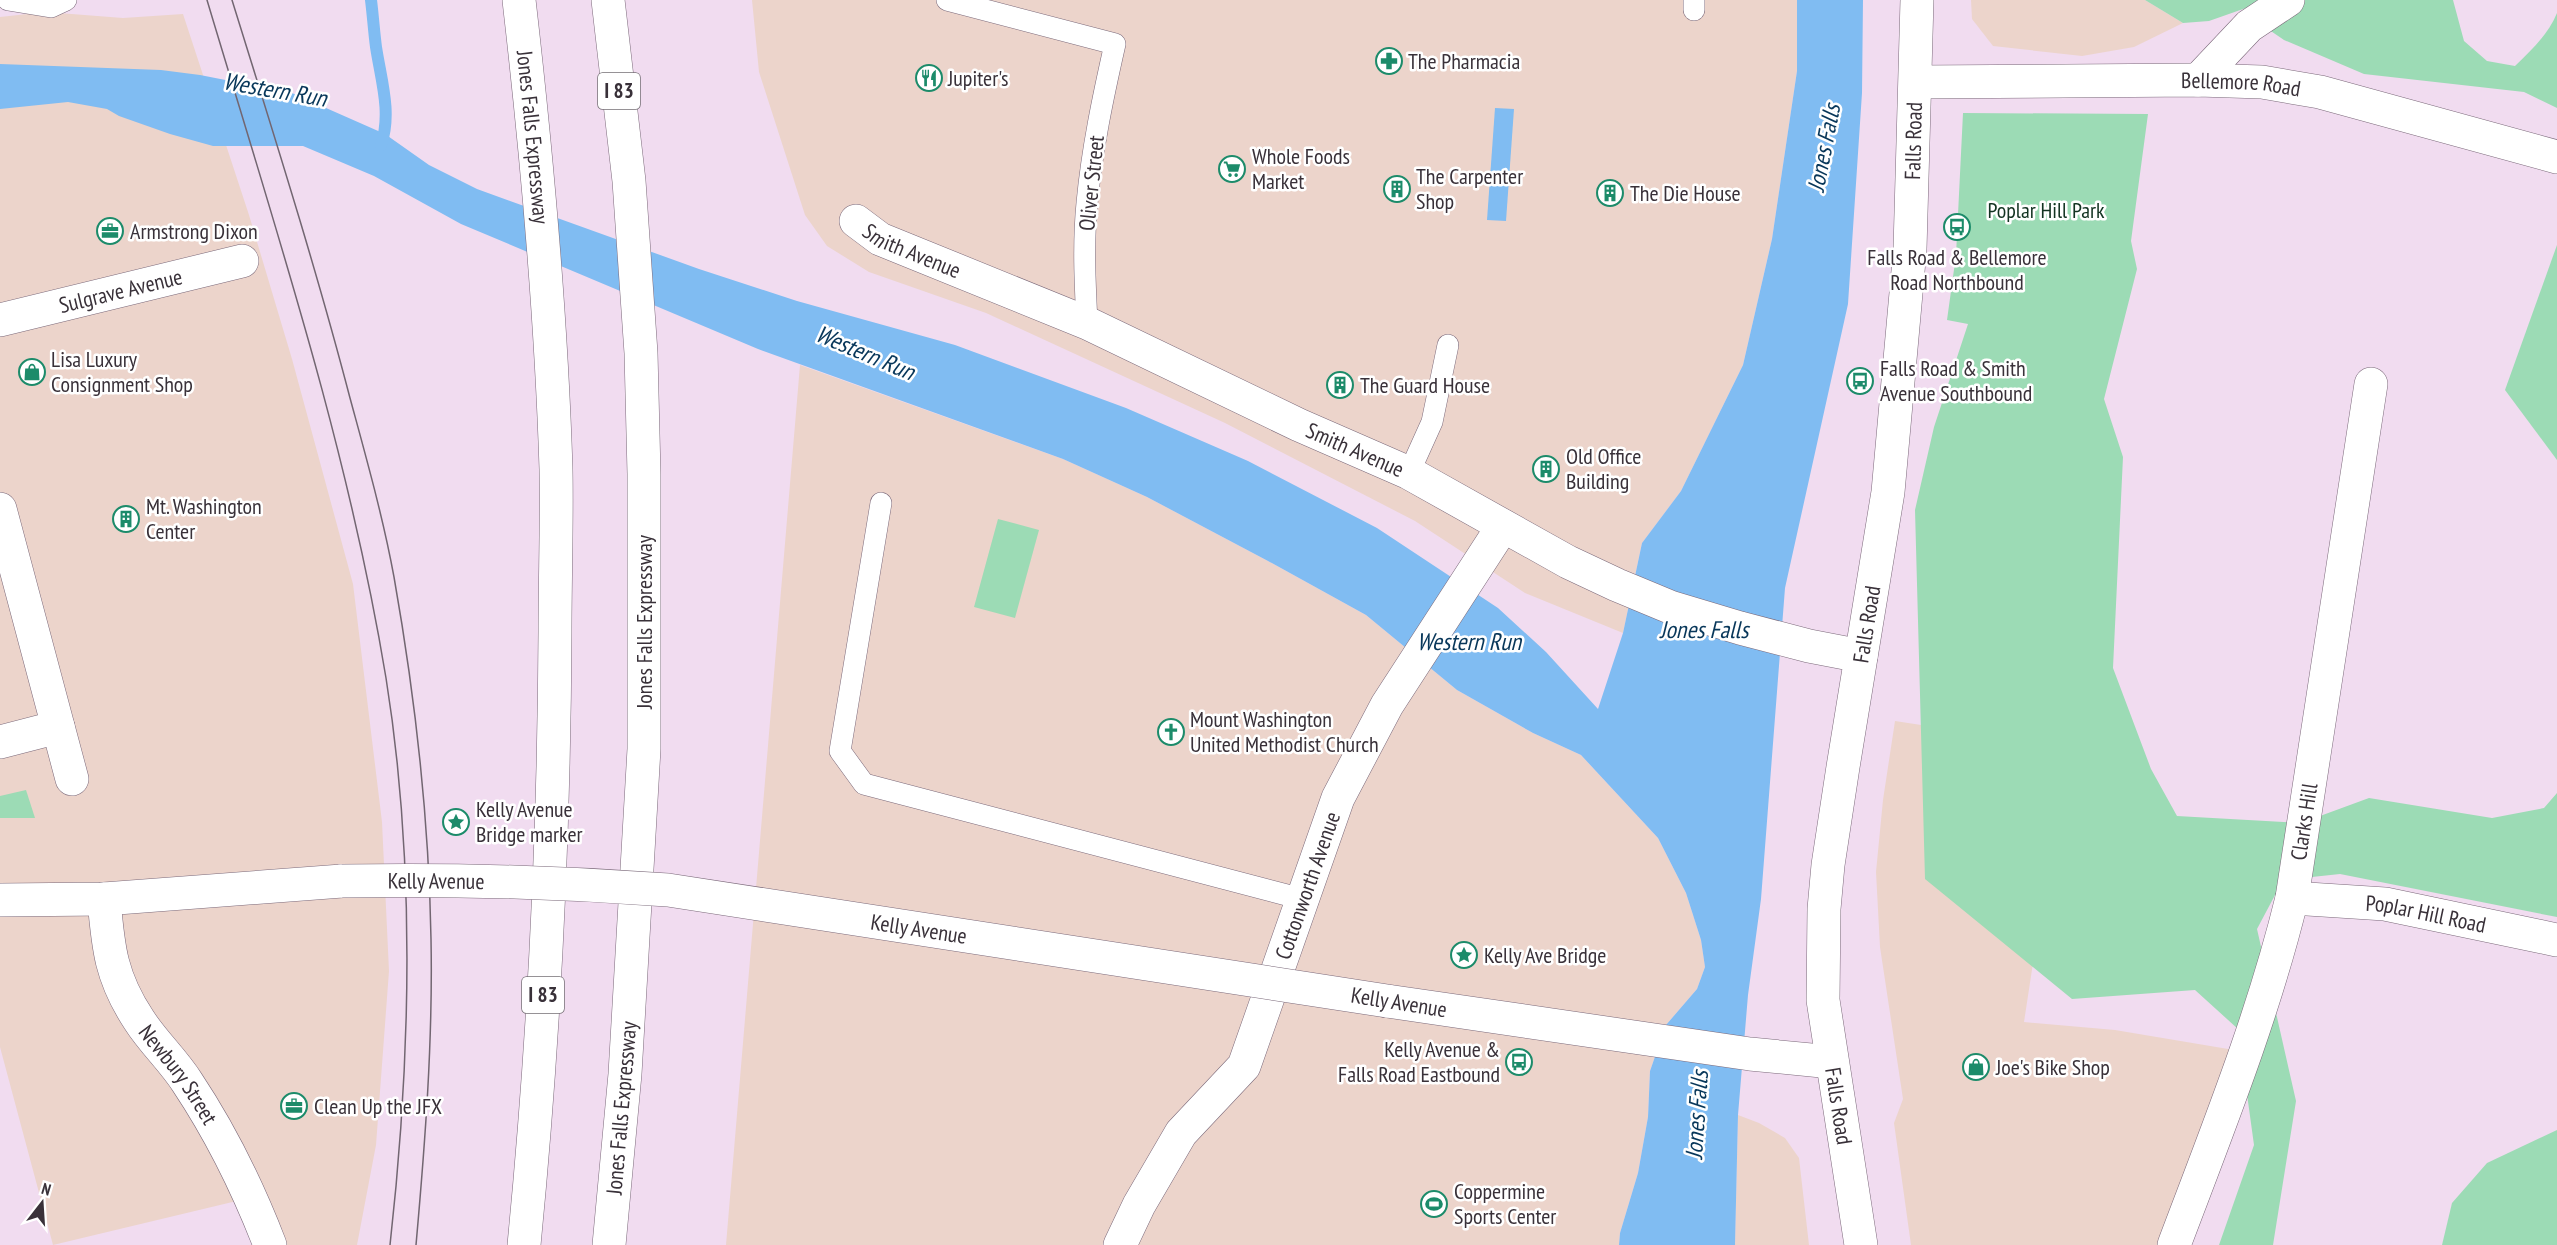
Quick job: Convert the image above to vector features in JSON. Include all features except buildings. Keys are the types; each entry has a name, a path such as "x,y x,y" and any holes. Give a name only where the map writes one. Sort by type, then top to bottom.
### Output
{"main road":[{"name":"Jones Falls Expressway","path":"519,0 536,152 549,321 556,470 554,745 545,963 524,1245"},
{"name":"Jones Falls Expressway","path":"608,0 629,181 641,353 644,474 644,749 624,1074 609,1245"},
{"name":"Falls Road","path":"1861,1245 1823,1000 1824,909 1828,866 1889,480 1910,249 1917,82 1917,0"},
{"path":"2198,80 2249,26 2288,0"},
{"name":"Bellemore Road","path":"1917,82 2198,80 2262,82 2320,92 2557,157"},
{"name":"Smith Avenue","path":"856,221 880,239 1087,323 1299,425 1408,473 1568,562 1670,607 1809,646 1862,656"},
{"name":"Sulgrave Avenue","path":"0,320 242,261"},
{"name":"Clarks Hill","path":"2174,1245 2219,1126 2278,955 2292,898 2371,384"},
{"path":"0,509 72,779"},
{"name":"Cottonworth Avenue","path":"1120,1245 1139,1205 1181,1133 1244,1066 1338,798 1387,705 1503,526"},
{"path":"0,742 58,727"},
{"name":"Kelly Avenue","path":"0,900 104,899 342,881 473,879 578,883 668,890 1387,1001 1750,1054 1832,1062"},
{"name":"Poplar Hill Road","path":"2292,898 2385,904 2557,940"},
{"name":"Newbury Street","path":"104,899 109,952 122,992 140,1021 186,1080 220,1135 254,1203 270,1245"},
{"path":"614,1195 615,1245"}],"lane":[{"path":"8,0 51,7 66,0"},
{"name":"Oliver Street","path":"947,0 1115,44 1098,118 1087,205 1084,272 1087,323"},
{"path":"1408,473 1432,422 1448,345"},
{"path":"881,503 840,751 864,784 1302,899"}],"shaded area":[{"path":"752,0 1797,0 1797,71 1772,239 1743,365 1681,491 1642,543 1623,633 1525,593 1415,521 1225,423 986,313 869,272 827,246 805,215 759,72"},
{"path":"1971,0 2145,0 2183,23 2134,47 2082,56 1993,46 1972,19"},
{"path":"46,12 123,18 183,14 249,215 292,359 353,584 382,822 389,971 376,1145 357,1245 262,1245 245,1199 53,1245 0,1047 0,17"},
{"path":"800,365 1063,459 1147,497 1366,615 1457,690 1533,733 1581,755 1658,838 1686,893 1701,940 1705,967 1697,989 1666,1025 1650,1071 1648,1117 1638,1173 1620,1233 1619,1245 726,1245"},
{"path":"1895,721 2066,747 2024,1022 2115,1030 2246,1052 2172,1245 1911,1245 1894,1123 1903,1099 1880,947 1876,872 1883,800"},
{"path":"1738,1115 1759,1123 1785,1138 1799,1158 1809,1245 1735,1245"}],"green space":[{"path":"2145,0 2453,0 2464,41 2487,61 2515,66 2544,35 2557,13 2557,108 2524,92 2364,74 2284,40 2262,25 2263,2 2209,21 2183,23"},
{"name":"Poplar Hill Park","path":"1963,113 2148,114 2131,241 2137,269 2104,399 2123,457 2113,668 2151,769 2177,816 2301,823 2369,798 2492,818 2544,808 2557,793 2557,917 2340,874 2283,880 2257,929 2296,1101 2273,1245 2219,1245 2254,1145 2238,1029 2195,990 2072,999 1925,879 1915,510 1934,427 1968,324 1947,320 1956,255"},
{"path":"2557,245 2557,460 2505,390"},
{"path":"998,519 1039,530 1015,618 974,607"},
{"path":"26,790 35,818 0,818 0,796"},
{"path":"2557,1130 2557,1245 2442,1245 2452,1203 2487,1163"}],"water":[{"path":"1797,0 1863,0 1862,93 1848,304 1785,588 1761,899 1748,995 1738,1115 1735,1245 1619,1245 1620,1233 1638,1173 1648,1117 1650,1071 1666,1025 1697,989 1705,967 1701,940 1686,893 1658,838 1581,755 1533,733 1457,690 1366,615 1147,497 1063,459 758,349 461,224 374,176 303,146 213,146 170,134 119,116 107,109 68,102 0,109 0,64 161,70 200,75 292,93 385,134 429,165 477,189 699,269 797,301 955,345 1126,408 1248,461 1377,528 1498,608 1546,652 1598,709 1623,633 1642,543 1681,491 1743,365 1772,239 1797,71"},
{"path":"1495,108 1514,109 1506,221 1487,220"}],"waterway":[{"path":"371,0 386,109 381,145"}],"tram line":[{"path":"207,0 283,252 330,421 370,592 386,678 396,748 402,819 407,962 402,1104 390,1245"},
{"path":"232,0 337,348 390,555 402,622 420,757 430,894 430,1054 416,1245"}],"place":[{"name":"The Pharmacia","path":"1389,61"},
{"name":"Jupiter's","path":"929,78"},
{"name":"Whole Foods Market","path":"1232,169"},
{"name":"The Carpenter Shop","path":"1397,189"},
{"name":"The Die House","path":"1610,193"},
{"name":"Falls Road & Bellemore Road Northbound","path":"1957,227"},
{"name":"Armstrong Dixon","path":"110,231"},
{"name":"Lisa Luxury Consignment Shop","path":"32,372"},
{"name":"Falls Road & Smith Avenue Southbound","path":"1860,381"},
{"name":"The Guard House","path":"1340,385"},
{"name":"Old Office Building","path":"1546,469"},
{"name":"Mt. Washington Center","path":"126,519"},
{"name":"Mount Washington United Methodist Church","path":"1171,732"},
{"name":"Kelly Avenue Bridge marker","path":"456,822"},
{"name":"Kelly Ave Bridge","path":"1464,955"},
{"name":"Kelly Avenue & Falls Road Eastbound","path":"1519,1062"},
{"name":"Joe's Bike Shop","path":"1976,1067"},
{"name":"Clean Up the JFX","path":"294,1106"},
{"name":"Coppermine Sports Center","path":"1434,1204"}],"water label":[{"name":"Western Run","path":"275,90"},
{"name":"Jones Falls","path":"1824,148"},
{"name":"Western Run","path":"865,353"},
{"name":"Jones Falls","path":"1704,630"},
{"name":"Western Run","path":"1469,642"},
{"name":"Jones Falls","path":"1697,1115"}]}
